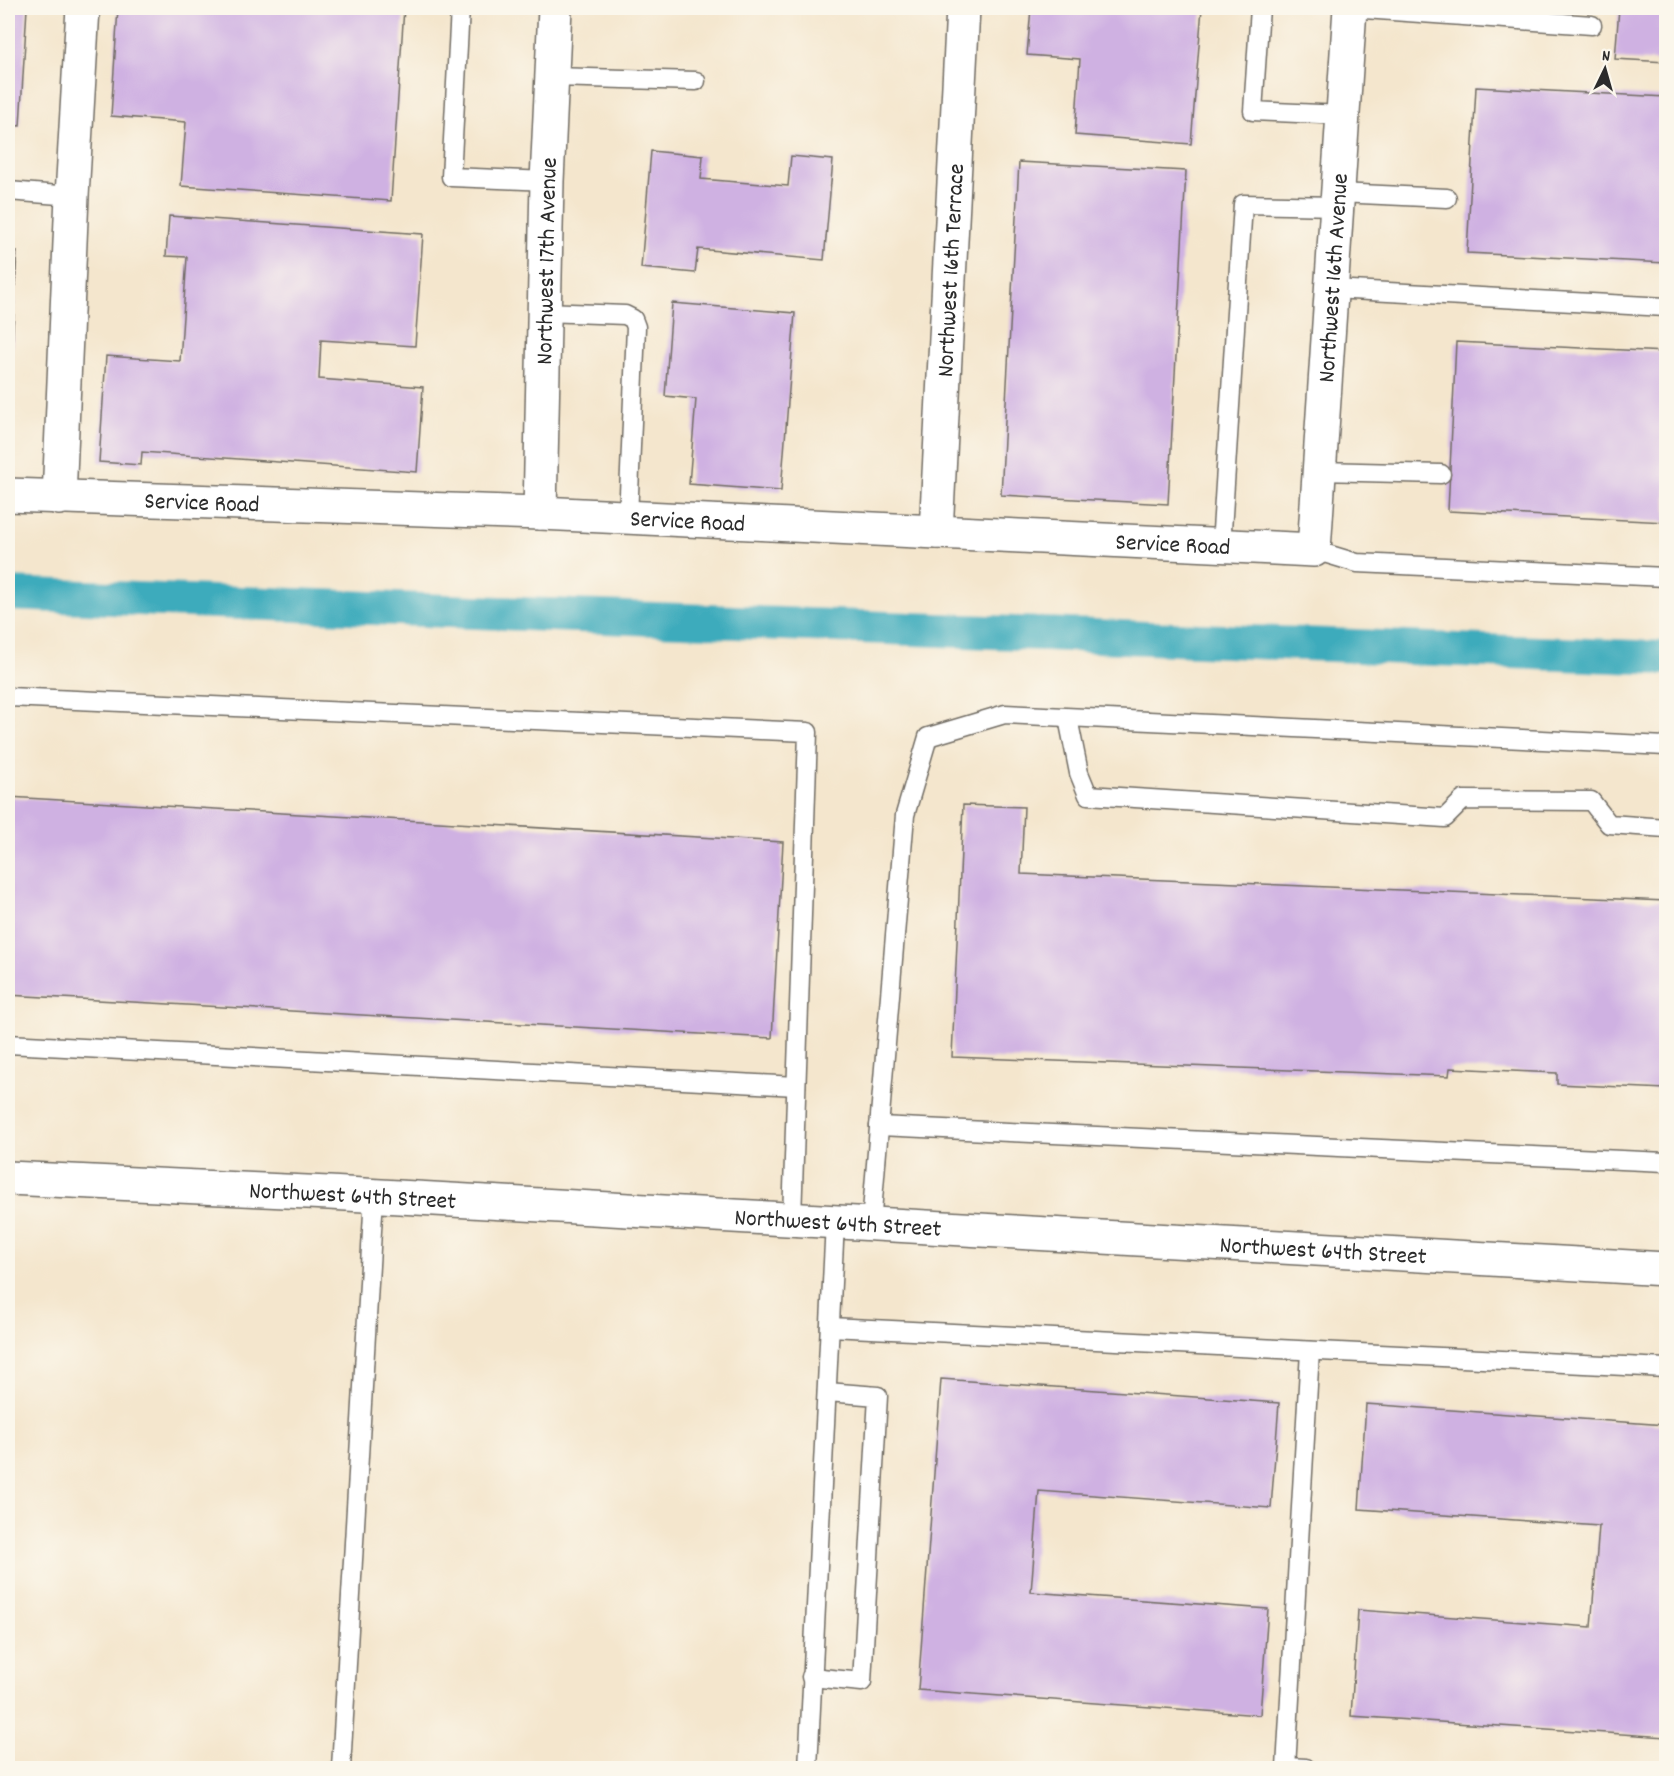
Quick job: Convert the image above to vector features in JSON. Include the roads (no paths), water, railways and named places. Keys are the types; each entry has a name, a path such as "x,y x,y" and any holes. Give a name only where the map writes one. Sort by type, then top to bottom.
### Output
{"street":[{"path":"59,498 83,8"},
{"name":"Northwest 17th Avenue","path":"540,513 547,181 555,8"},
{"name":"Northwest 16th Terrace","path":"936,532 963,8"},
{"name":"Northwest 16th Avenue","path":"1314,550 1350,8"},
{"name":"Service Road","path":"8,495 540,513 1314,550"},
{"name":"Northwest 64th Street","path":"8,1178 374,1196 1666,1269"}],"lane":[{"path":"460,8 451,177 547,181"},
{"path":"1260,8 1253,111 1343,115"},
{"path":"1350,8 1592,26"},
{"path":"552,77 696,81"},
{"path":"8,191 72,196"},
{"path":"1221,546 1243,204 1447,198"},
{"path":"1332,289 1666,307"},
{"path":"544,312 625,315 633,319 636,327 628,518"},
{"path":"1320,471 1441,474"},
{"path":"1314,550 1357,563 1666,577"},
{"path":"8,698 808,732 792,1219"},
{"path":"871,1224 905,815 928,737 1005,714 1666,746"},
{"path":"1068,718 1079,773 1088,795 1445,818 1463,800 1591,801 1609,824 1666,828"},
{"path":"8,1044 796,1086"},
{"path":"879,1126 1666,1162"},
{"path":"341,1768 374,1196"},
{"path":"808,1768 835,1222"},
{"path":"830,1327 1666,1368"},
{"path":"1306,1768 1286,1768 1310,1351"},
{"path":"812,1677 862,1682 879,1396 827,1392"}],"waterway":[{"path":"8,594 1666,658"}]}
